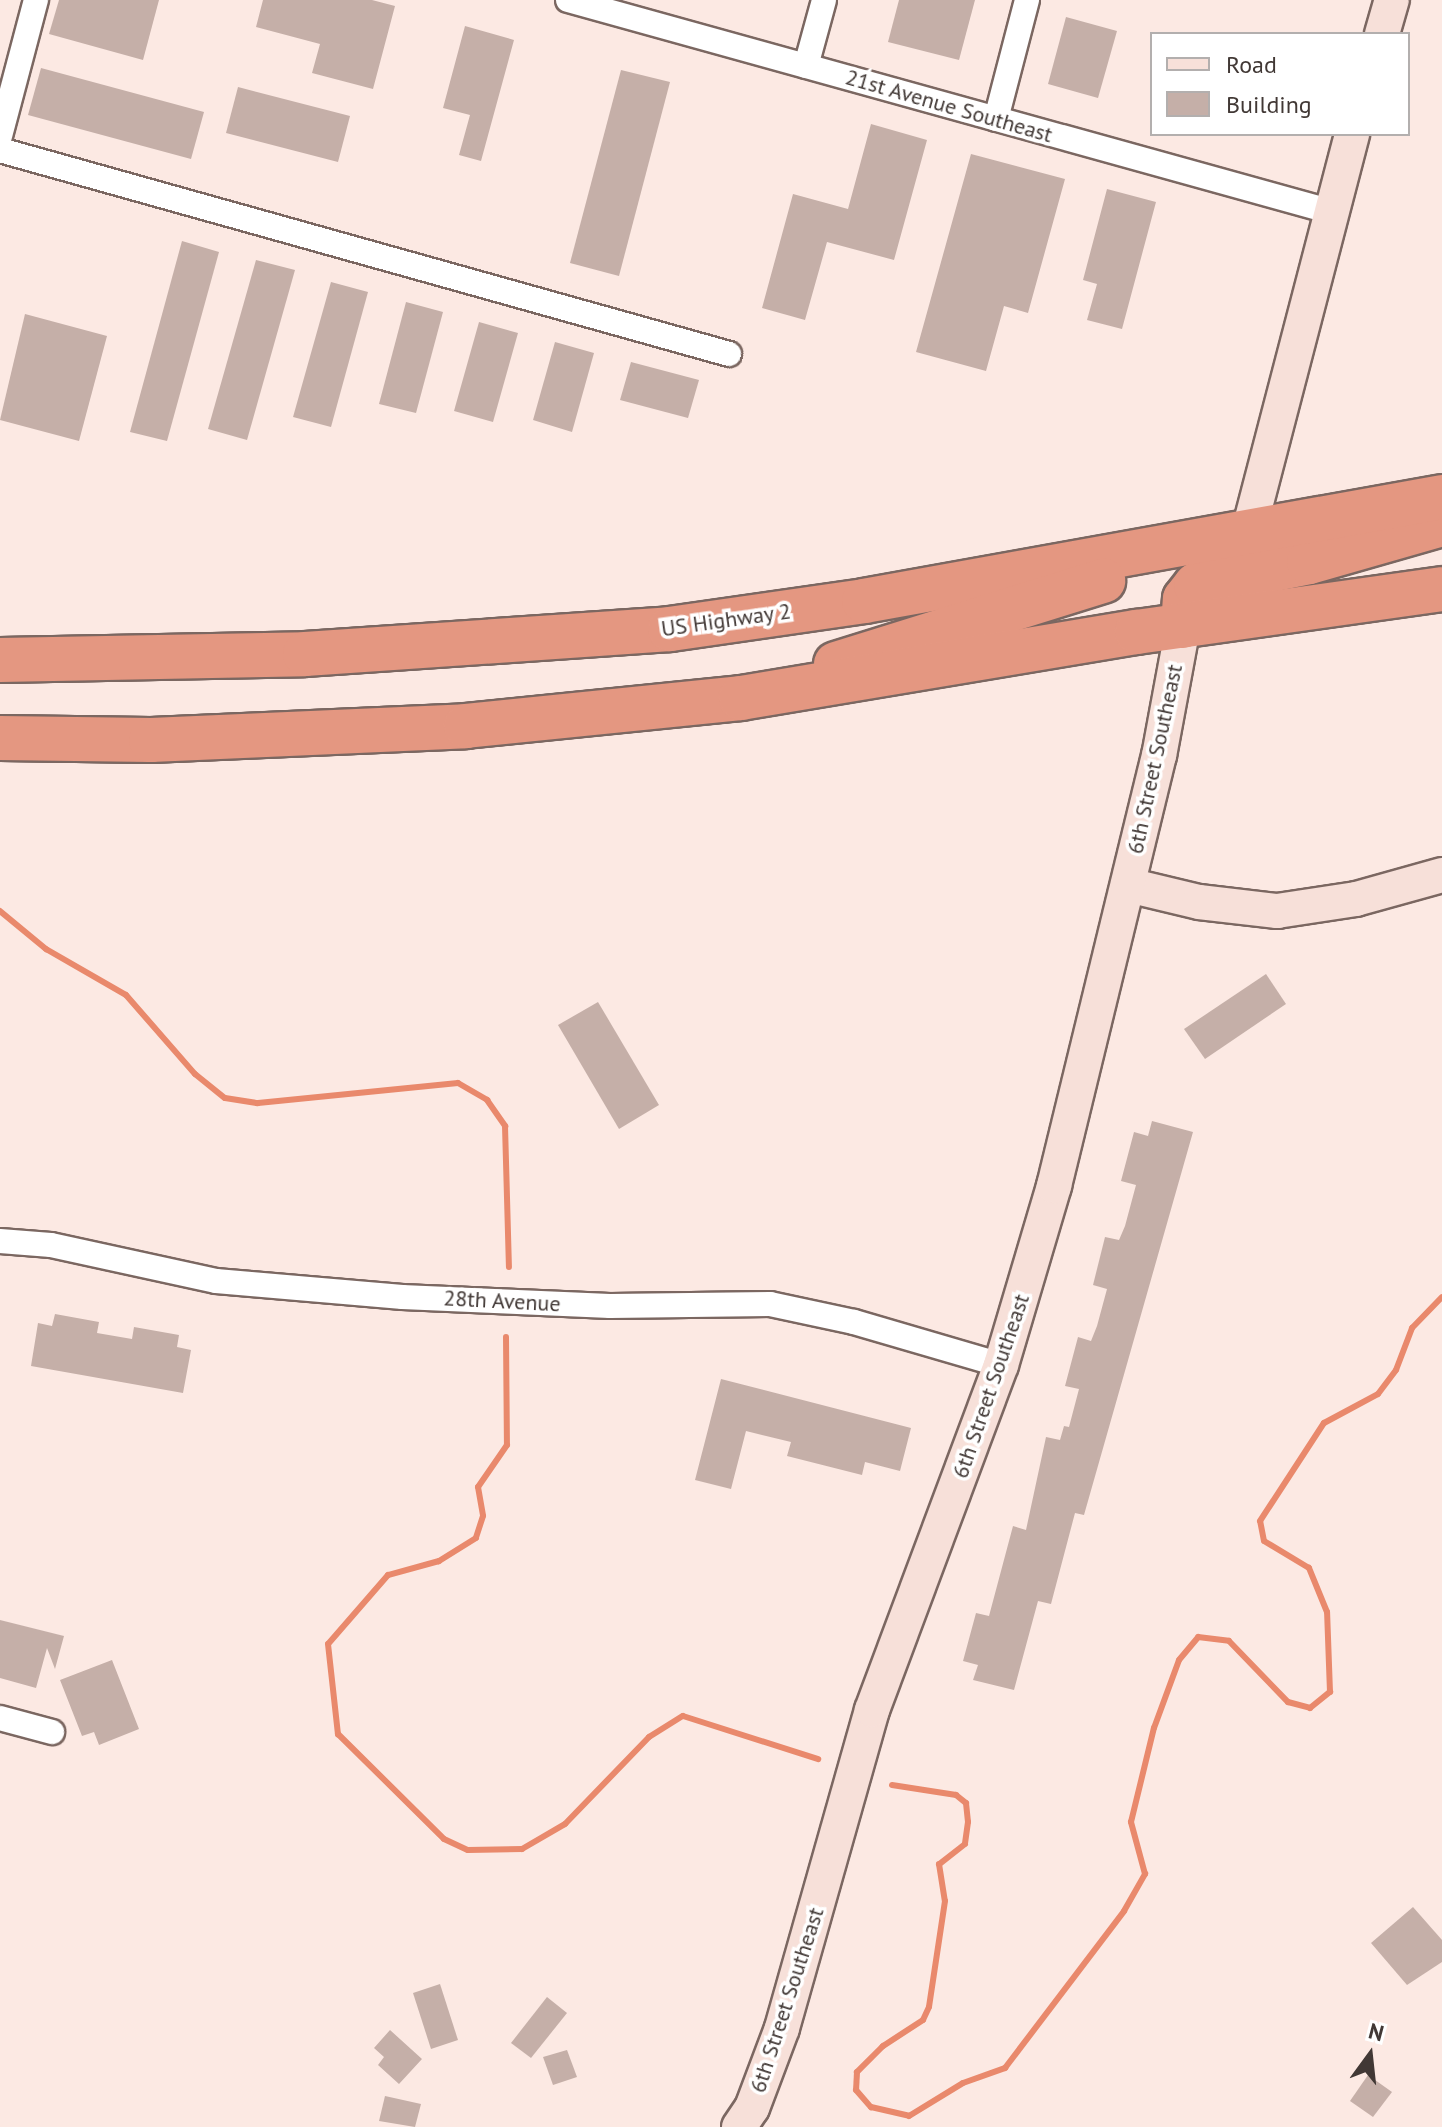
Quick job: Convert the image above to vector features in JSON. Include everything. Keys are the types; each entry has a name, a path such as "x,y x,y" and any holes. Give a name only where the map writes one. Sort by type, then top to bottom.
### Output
{"highway":[{"name":"US Highway 2","path":"4,660 305,654 670,629 864,601 1442,497"},
{"path":"1183,626 1185,599 1196,585 1309,562 1442,524"},
{"path":"741,698 1052,594 1223,557 1242,546 1249,530"},
{"path":"0,738 151,740 466,726 741,698 1183,626 1442,589"}],"street":[{"path":"0,136 36,0"},
{"name":"21st Avenue Southeast","path":"568,0 1329,211"},
{"path":"806,66 824,0"},
{"path":"996,119 1027,0"},
{"path":"1383,32 1392,0"},
{"path":"1249,530 1329,211 1351,136"},
{"path":"0,150 729,354"},
{"name":"6th Street Southeast","path":"739,2127 752,2108 782,2028 872,1710 1001,1365 1054,1186 1128,885 1183,626"},
{"path":"1128,885 1199,902 1277,911 1356,899 1442,875"},
{"name":"28th Avenue","path":"0,1241 51,1245 216,1281 386,1296 610,1306 770,1304 854,1322 1001,1365"},
{"path":"0,1718 52,1732"}],"building":[{"path":"59,0 159,0 143,60 49,34"},
{"path":"263,0 372,0 395,6 373,89 312,73 320,44 256,27"},
{"path":"899,0 975,0 959,60 888,42"},
{"path":"1066,17 1117,31 1098,98 1048,84"},
{"path":"465,26 514,40 481,161 459,155 470,115 443,108"},
{"path":"41,68 204,112 191,159 28,115"},
{"path":"621,70 670,82 619,276 570,263"},
{"path":"238,87 350,116 338,162 226,133"},
{"path":"871,124 927,140 894,260 827,242 805,320 762,308 793,194 848,209"},
{"path":"971,154 1065,179 1028,313 1004,306 986,371 916,352"},
{"path":"1107,189 1156,202 1122,329 1087,320 1097,284 1083,280"},
{"path":"182,241 219,252 167,441 130,432"},
{"path":"256,260 295,270 247,440 208,429"},
{"path":"331,282 368,292 331,427 293,417"},
{"path":"406,302 443,312 416,413 379,404"},
{"path":"25,314 107,336 79,441 0,420"},
{"path":"479,322 518,333 493,422 454,411"},
{"path":"555,342 594,353 572,432 533,420"},
{"path":"631,362 699,380 688,418 620,400"},
{"path":"1266,974 1286,1004 1205,1059 1184,1029"},
{"path":"598,1002 659,1105 619,1129 558,1025"},
{"path":"1152,1121 1193,1132 1084,1515 1075,1513 1051,1604 1038,1601 1014,1690 973,1680 978,1665 963,1661 976,1613 989,1616 1013,1526 1026,1530 1046,1437 1060,1440 1064,1426 1069,1427 1079,1389 1065,1386 1078,1337 1091,1341 1107,1289 1093,1285 1105,1237 1119,1240 1125,1226 1136,1185 1121,1181 1134,1132 1148,1136"},
{"path":"55,1314 99,1322 97,1333 132,1339 134,1327 179,1335 177,1347 191,1350 183,1393 31,1366 38,1323 52,1326"},
{"path":"721,1379 911,1428 900,1471 865,1462 862,1475 787,1456 791,1442 746,1431 731,1489 695,1480"},
{"path":"0,1620 64,1636 55,1669 47,1648 36,1688 0,1678"},
{"path":"112,1660 139,1729 99,1745 94,1732 82,1736 60,1680"},
{"path":"1413,1907 1442,1940 1442,1962 1407,1985 1371,1943"},
{"path":"440,1984 458,2040 431,2049 413,1993"},
{"path":"547,1997 567,2013 531,2058 511,2043"},
{"path":"390,2030 422,2059 399,2084 378,2065 384,2057 374,2048"},
{"path":"567,2050 577,2077 553,2085 543,2057"},
{"path":"1368,2075 1392,2092 1373,2117 1350,2101"},
{"path":"385,2096 421,2104 415,2127 379,2121"}],"waterway":[{"path":"0,911 46,949 126,995 195,1074 225,1098 258,1103 458,1083 487,1100 505,1126 509,1267"},
{"path":"892,1785 956,1795 966,1803 968,1822 965,1844 939,1864 945,1901 929,2007 923,2020 883,2046 857,2072 856,2090 871,2107 909,2116 963,2083 1005,2068 1124,1911 1145,1874 1131,1822 1154,1728 1179,1660 1198,1637 1229,1641 1288,1702 1310,1708 1330,1692 1327,1612 1309,1568 1264,1541 1260,1521 1324,1423 1378,1394 1396,1370 1412,1328 1442,1297"},
{"path":"506,1337 507,1445 478,1487 483,1516 476,1538 439,1561 388,1575 328,1644 338,1734 444,1839 468,1850 522,1849 565,1824 649,1737 683,1716 818,1759"}]}
